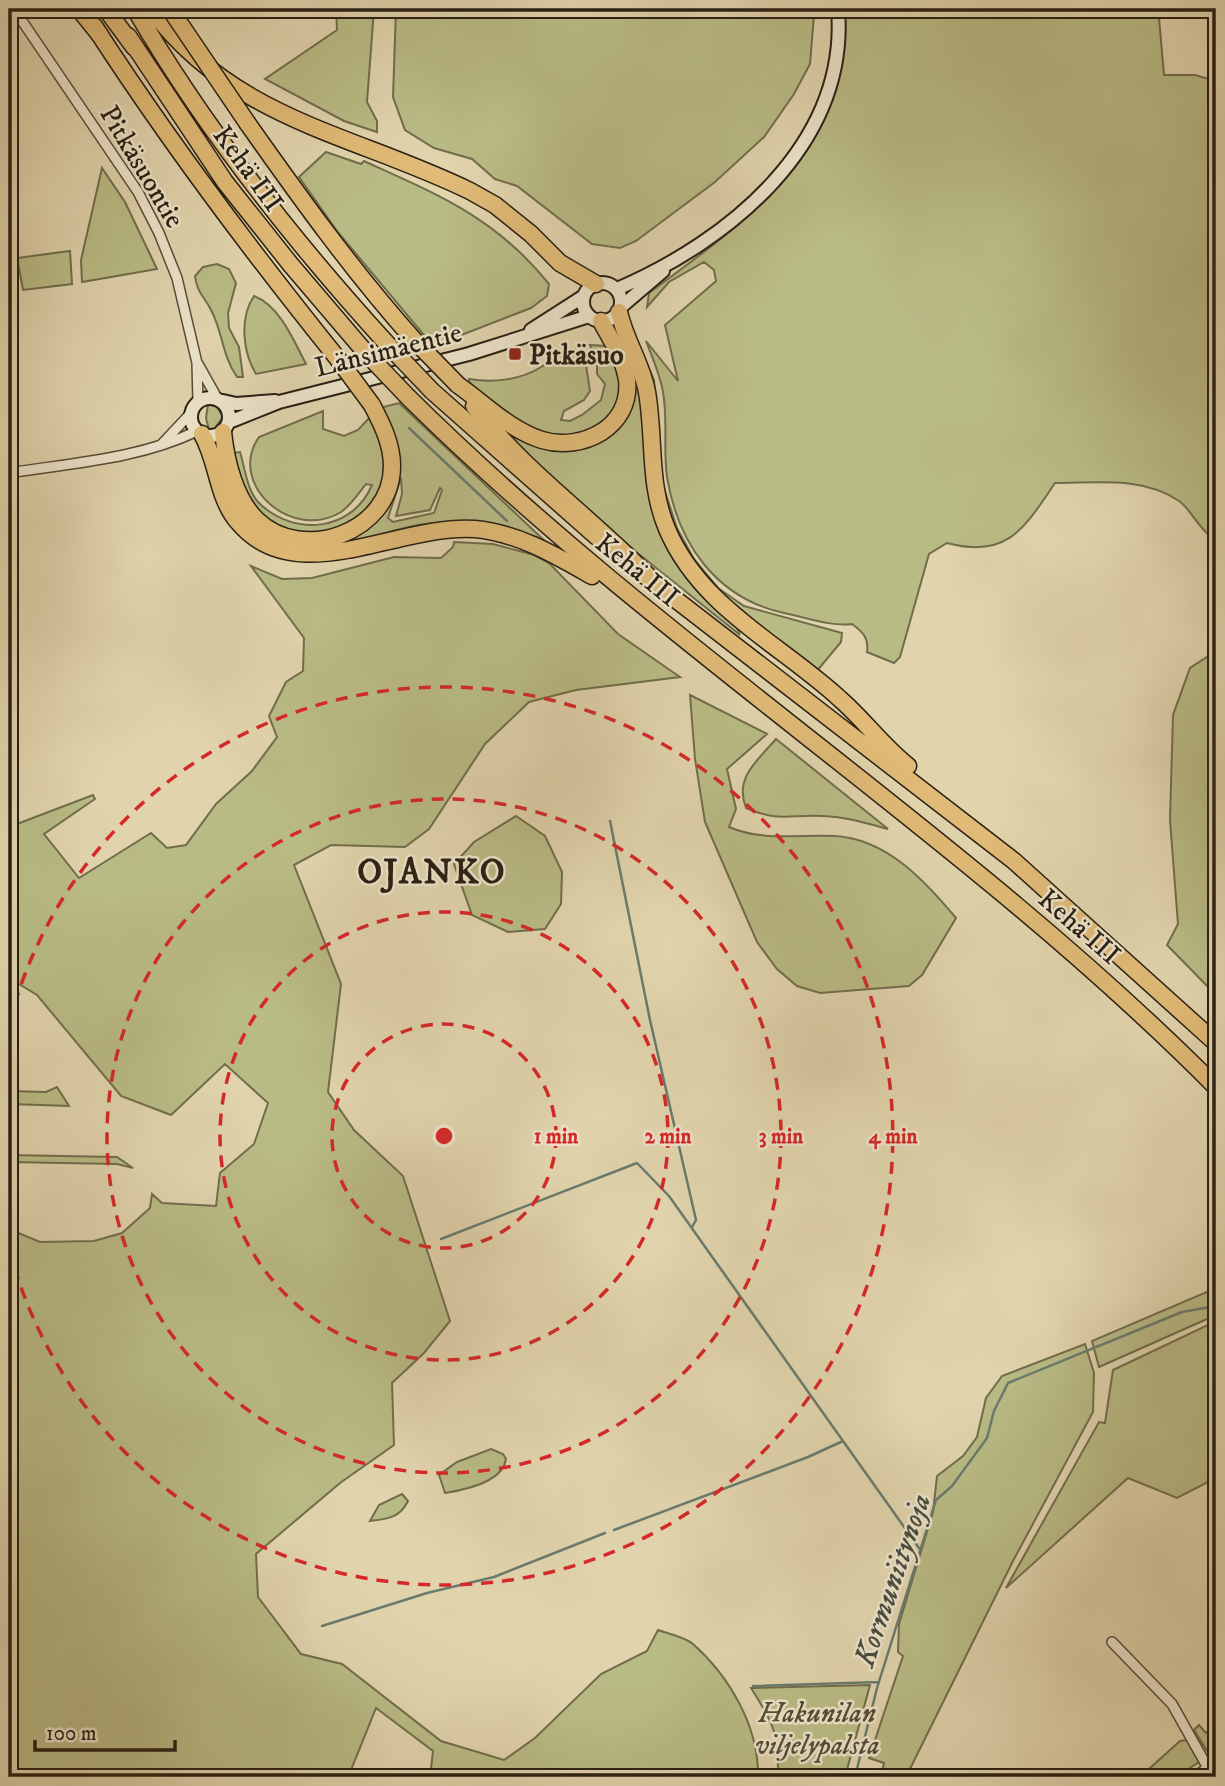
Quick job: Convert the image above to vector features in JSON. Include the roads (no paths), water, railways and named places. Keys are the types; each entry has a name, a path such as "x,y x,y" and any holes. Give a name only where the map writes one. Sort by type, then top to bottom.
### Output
{"highway":[{"path":"81,9 181,158 372,405 383,426 391,454 388,488 378,506 364,522 331,539 311,541 273,532 255,518 240,497 226,427"},
{"path":"106,9 134,47"},
{"name":"Kehä III","path":"114,9 134,47 249,214 366,353 408,397 517,502 1007,897 1103,980 1211,1082 1216,1094"},
{"name":"Kehä III","path":"135,9 247,175 309,255 432,391 542,492 1014,861 1216,1043"},
{"path":"151,9 189,53 232,88 292,119 470,191 495,205 531,234 559,263 596,284"},
{"path":"170,9 316,219 415,341 458,385 516,452 621,548 654,582"},
{"path":"620,310 624,335 647,390 657,498 670,536 692,573 714,598 841,699 872,734 971,816 1014,861"},
{"path":"458,385 533,436 559,444 594,438 612,424 619,414 627,381 619,353 595,319"},
{"path":"199,433 228,508 237,522 256,540 281,551 325,554 430,531 476,529 544,548 634,599"}],"main road":[{"path":"617,289 707,241 751,204 788,166 818,117 832,76 839,33 838,9"},
{"path":"617,289 608,284 596,284 584,296 585,311 595,319 608,321 673,261"},
{"path":"617,289 620,310"},
{"name":"Länsimäentie","path":"509,341 584,296"},
{"name":"Länsimäentie","path":"226,427 279,402 595,319"},
{"path":"220,400 229,411 226,427 217,435 199,433 194,408 220,400"},
{"name":"Länsimäentie","path":"220,400 236,404 279,402"}],"street":[{"name":"Pitkäsuontie","path":"14,9 138,192 159,233 177,278 197,363 194,408"},
{"name":"Pitkäsuontie","path":"197,363 220,400"},
{"path":"161,445 194,408"},
{"path":"9,473 132,453 199,433"},
{"path":"1112,1642 1172,1704 1208,1768"},
{"path":"1195,1777 1216,1762"}],"waterway":[{"path":"409,428 507,521"},
{"path":"610,821 650,1020 696,1220 692,1227"},
{"path":"441,1239 637,1163 669,1196 843,1441"},
{"name":"Kormuniitynoja","path":"855,1777 877,1688 936,1500 952,1486 987,1438 994,1411 1008,1383 1182,1312 1216,1306"},
{"path":"614,1530 808,1457 843,1441 919,1548"},
{"path":"322,1626 427,1593 494,1577 605,1533"},
{"path":"753,1686 879,1682"}],"place":[{"name":"Pitkäsuo","path":"515,354"}],"district":[{"name":"OJANKO","path":"432,871"}],"park label":[{"name":"Hakunilan viljelypalsta","path":"817,1728"}]}
